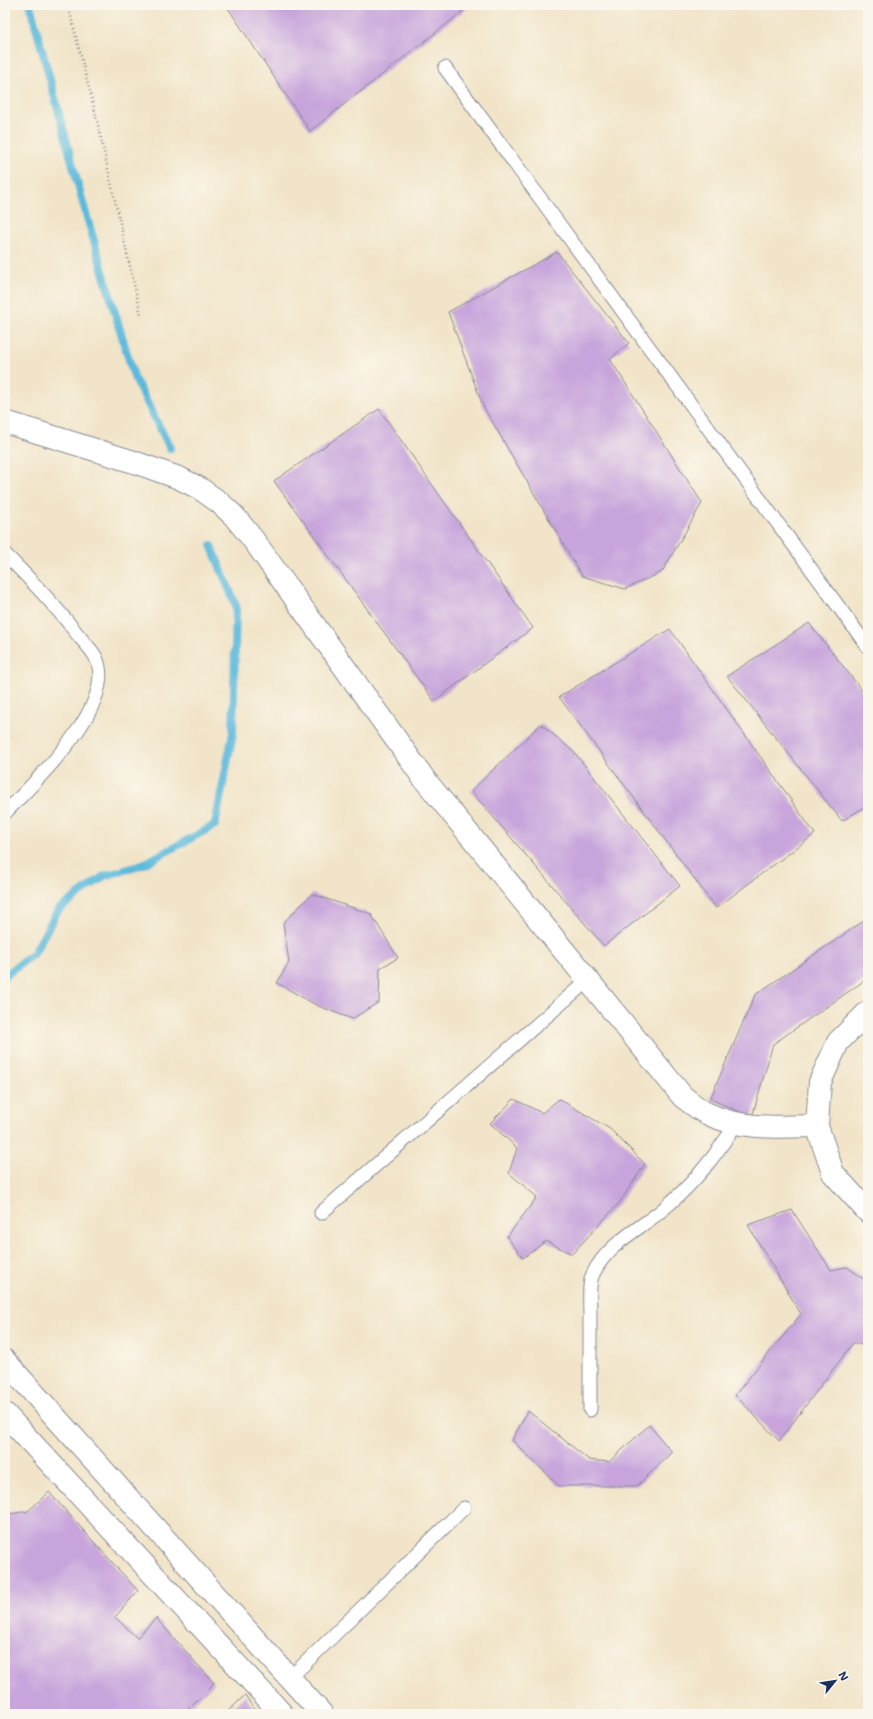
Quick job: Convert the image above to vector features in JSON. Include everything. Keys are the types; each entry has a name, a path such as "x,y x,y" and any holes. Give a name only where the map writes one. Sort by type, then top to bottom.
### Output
{"street":[{"path":"5,422 165,473 199,488 219,502 252,538 425,780 683,1097 705,1113 736,1124 772,1127 817,1126"},
{"path":"868,1012 838,1042 832,1055 820,1082 817,1126 833,1174 868,1212"},
{"path":"5,1361 322,1714"},
{"path":"5,1414 282,1714"}],"lane":[{"path":"445,68 868,647"},
{"path":"5,554 57,607 96,657 99,670 99,690 90,714 62,752 5,813"},
{"path":"322,1214 588,980"},
{"path":"590,1410 590,1296 592,1275 616,1244 641,1227 690,1185 709,1164 736,1124"},
{"path":"290,1678 464,1508"}],"path":[{"path":"68,5 95,112 141,315"}],"building":[{"path":"226,5 471,5 310,131"},
{"path":"557,252 629,343 610,359 702,503 662,572 625,589 582,576 483,406 448,312"},
{"path":"379,409 533,628 434,701 274,481"},
{"path":"809,623 868,698 868,805 842,821 727,676"},
{"path":"670,629 815,834 716,908 559,697"},
{"path":"541,724 574,752 680,886 604,946 471,791"},
{"path":"312,894 371,914 398,958 380,968 379,1002 352,1019 316,1005 277,983 289,962 283,923"},
{"path":"868,918 868,978 773,1044 752,1117 710,1099 755,995"},
{"path":"514,1099 542,1113 559,1099 610,1129 645,1164 620,1202 572,1254 546,1241 523,1258 507,1237 537,1197 509,1173 517,1148 490,1123"},
{"path":"792,1210 831,1270 847,1267 868,1282 868,1346 853,1343 779,1441 735,1395 801,1314 748,1225"},
{"path":"528,1411 589,1460 609,1462 649,1425 672,1452 637,1486 559,1486 512,1440"},
{"path":"49,1492 138,1591 115,1617 137,1638 156,1618 214,1683 183,1714 5,1714 5,1510 9,1514 28,1511"},
{"path":"245,1695 257,1714 224,1714 234,1706"}],"waterway":[{"path":"30,5 86,214 134,377 170,448"},
{"path":"5,976 34,953 58,910 104,876 142,865 215,825 233,733 236,606 211,545"}]}
